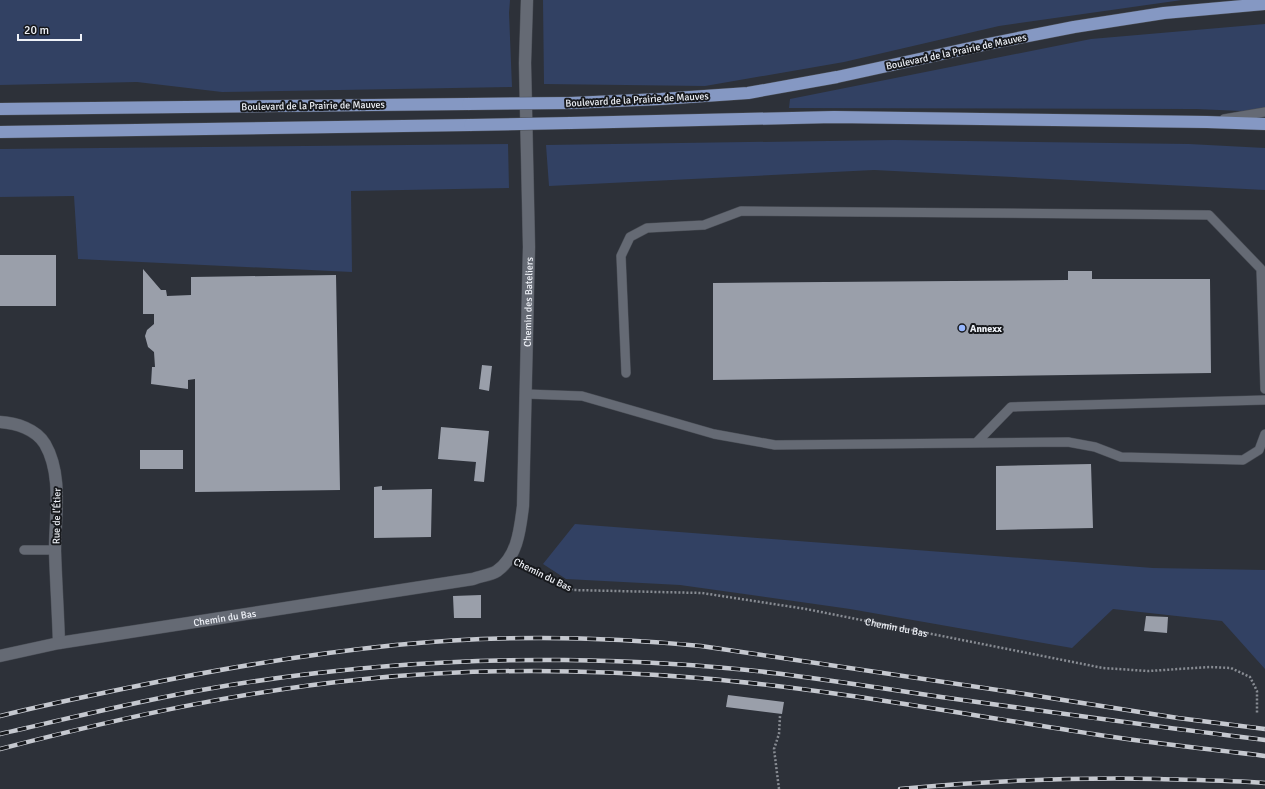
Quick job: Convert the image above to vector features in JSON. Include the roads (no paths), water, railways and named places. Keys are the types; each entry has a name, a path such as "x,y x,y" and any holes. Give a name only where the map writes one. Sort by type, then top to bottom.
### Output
{"main road":[{"name":"Boulevard de la Prairie de Mauves","path":"0,109 571,103 748,93 837,77 1074,27 1164,13 1265,4"},
{"name":"Boulevard de la Prairie de Mauves","path":"0,132 470,125 834,117 1265,124"}],"street":[{"name":"Chemin des Bateliers","path":"473,579 496,571 510,558 518,537 523,506 529,247 525,63 527,0"},
{"name":"Rue de l'Étier","path":"0,422 13,423 32,431 44,442 53,460 56,482 55,550 59,643"},
{"name":"Chemin du Bas","path":"0,656 59,643 473,579"}],"lane":[{"path":"1207,122 1265,112"},
{"path":"626,373 621,256 630,237 647,228 704,225 741,211 1209,215 1261,269 1265,389"},
{"path":"526,394 582,396 714,434 776,445 1068,442 1095,447 1120,457 1243,460 1259,450 1265,434"},
{"path":"976,443 1011,407 1265,400"},
{"path":"24,550 55,550"}],"railway":[{"path":"0,716 165,680 296,657 434,642 510,638 548,638 625,640 701,646 1178,718 1265,729"},
{"path":"0,734 159,698 300,675 432,663 564,660 673,664 782,674 1062,714 1265,740"},
{"path":"0,749 136,716 227,698 319,684 407,675 490,671 574,671 699,678 847,695 1114,737 1265,756"},
{"path":"900,789 1061,779 1212,780 1265,783"}],"place":[{"name":"Annexx","path":"962,328"}]}
